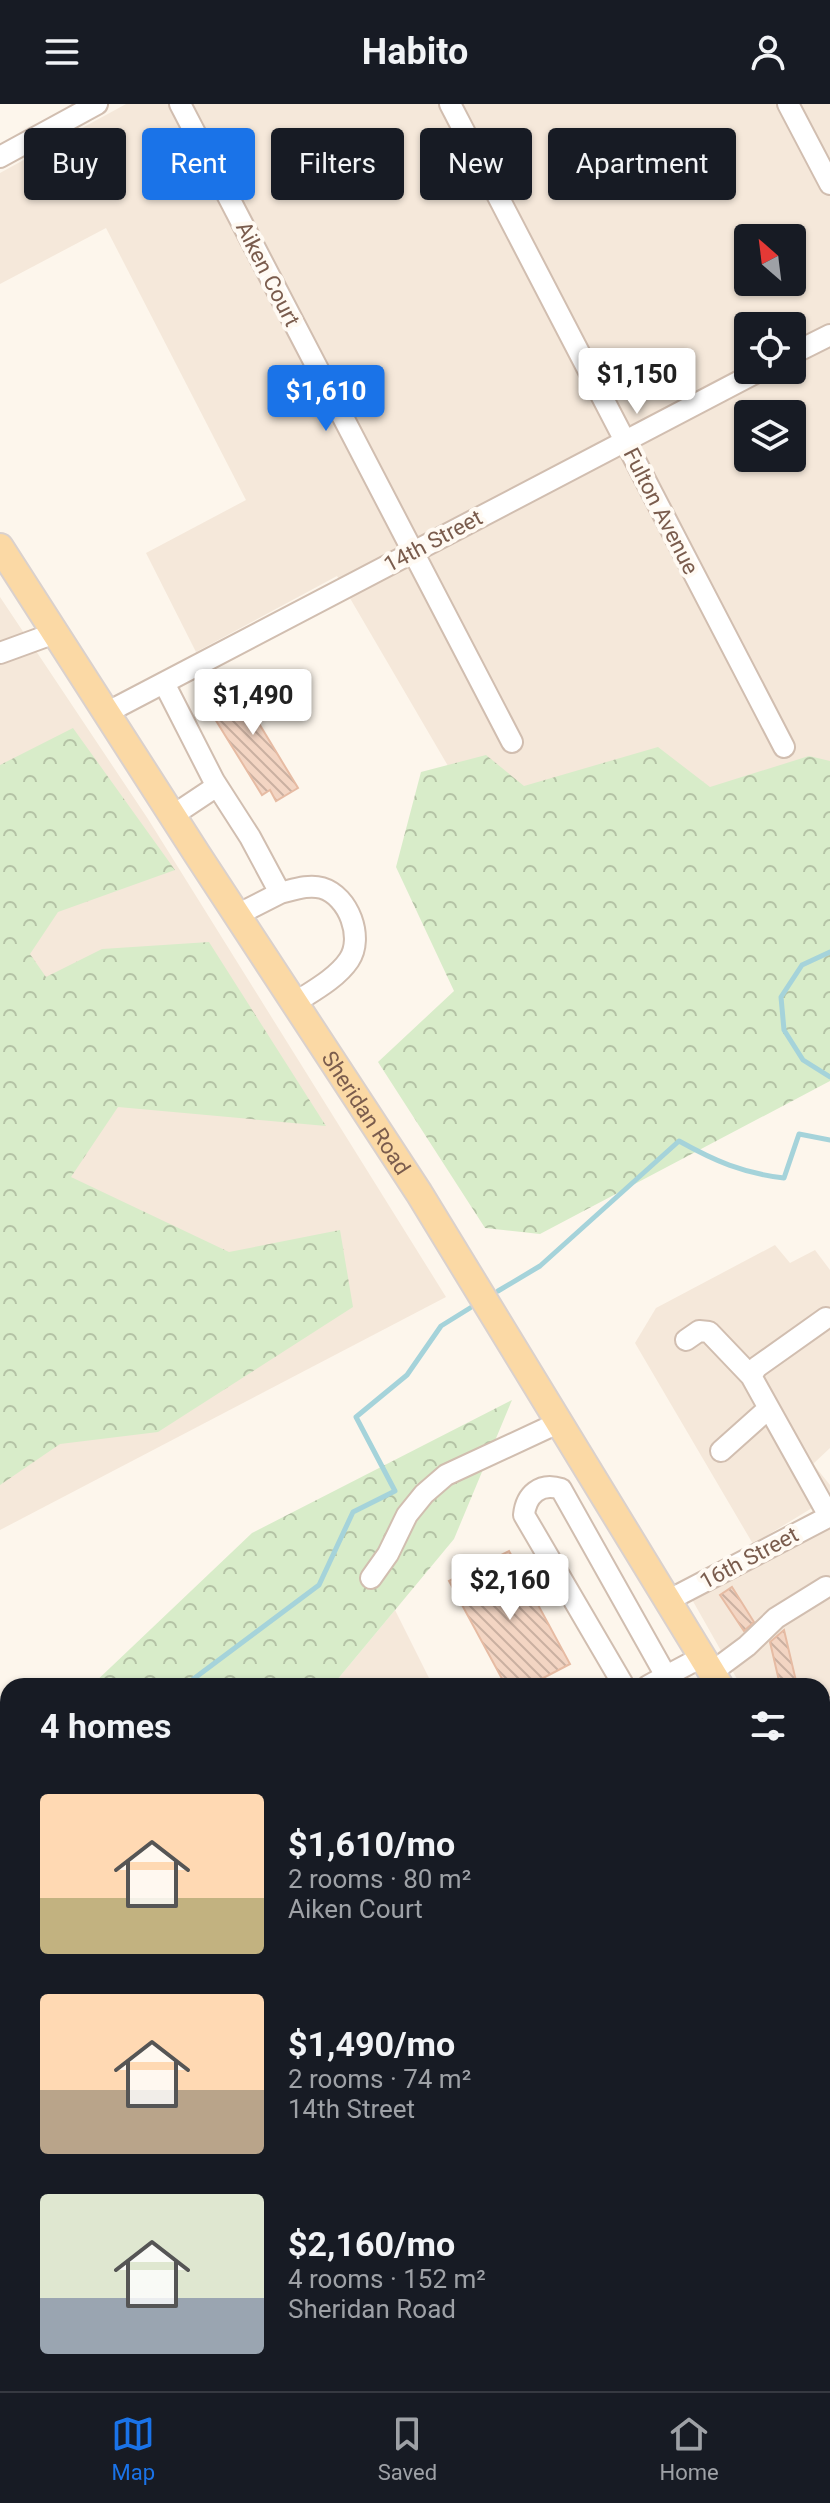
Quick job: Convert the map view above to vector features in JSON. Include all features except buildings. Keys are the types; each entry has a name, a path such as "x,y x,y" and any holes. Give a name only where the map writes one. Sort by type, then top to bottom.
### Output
{"main road":[{"name":"Sheridan Road","path":"0,547 419,1193 711,1672"}],"street":[{"path":"0,157 97,104"},
{"name":"Aiken Court","path":"180,104 512,742"},
{"name":"Fulton Avenue","path":"450,104 784,747"},
{"path":"788,104 830,184"},
{"path":"806,347 830,335"},
{"name":"14th Street","path":"106,713 734,384"},
{"path":"0,653 55,633"},
{"path":"164,683 217,786 250,837 280,893"},
{"path":"172,816 217,786"},
{"path":"237,915 280,893 307,887 322,888 343,904 355,928 355,948 349,962 296,1002"},
{"path":"751,1376 757,1367 826,1318"},
{"path":"686,1340 699,1331 709,1332 751,1376 830,1516"},
{"path":"721,1451 768,1409"},
{"path":"371,1578 388,1554 407,1515 424,1494 446,1475 560,1422"},
{"path":"619,1678 524,1515 525,1503 536,1490 550,1485 561,1489 656,1678"},
{"name":"16th Street","path":"669,1600 830,1516"},
{"path":"675,1678 711,1672 747,1646 776,1618 826,1587"}],"shaded area":[{"path":"126,104 830,104 830,806 479,819 337,576 196,652 146,553 246,500 106,228 0,284 0,173 24,160 24,200 126,200 126,128 82,128"},
{"path":"0,597 148,819 446,1297 0,1530"},
{"path":"775,1245 790,1263 815,1250 830,1270 830,1448 813,1464 830,1485 830,1497 753,1544 635,1343 656,1308"},
{"path":"830,1521 830,1678 736,1678 690,1596"},
{"path":"395,1610 429,1678 339,1678"}],"green space":[{"path":"73,728 175,870 58,912 30,954 46,977 102,949 209,942 326,1126 118,1107 71,1177 229,1252 340,1230 353,1307 158,1432 60,1444 0,1485 0,765"},
{"path":"658,747 710,787 809,756 830,761 830,1081 540,1234 485,1228 378,1062 454,991 396,867 421,772 486,755 524,786"},
{"path":"512,1400 454,1539 339,1678 99,1678 252,1533"}],"waterway":[{"path":"830,952 802,965 781,997 784,1030 803,1060 830,1077"},
{"path":"498,1291 540,1266 679,1141 729,1165 784,1178 799,1134 830,1140"},
{"path":"195,1678 319,1585 353,1512 395,1491 356,1417 407,1375 441,1326 470,1308"}]}
